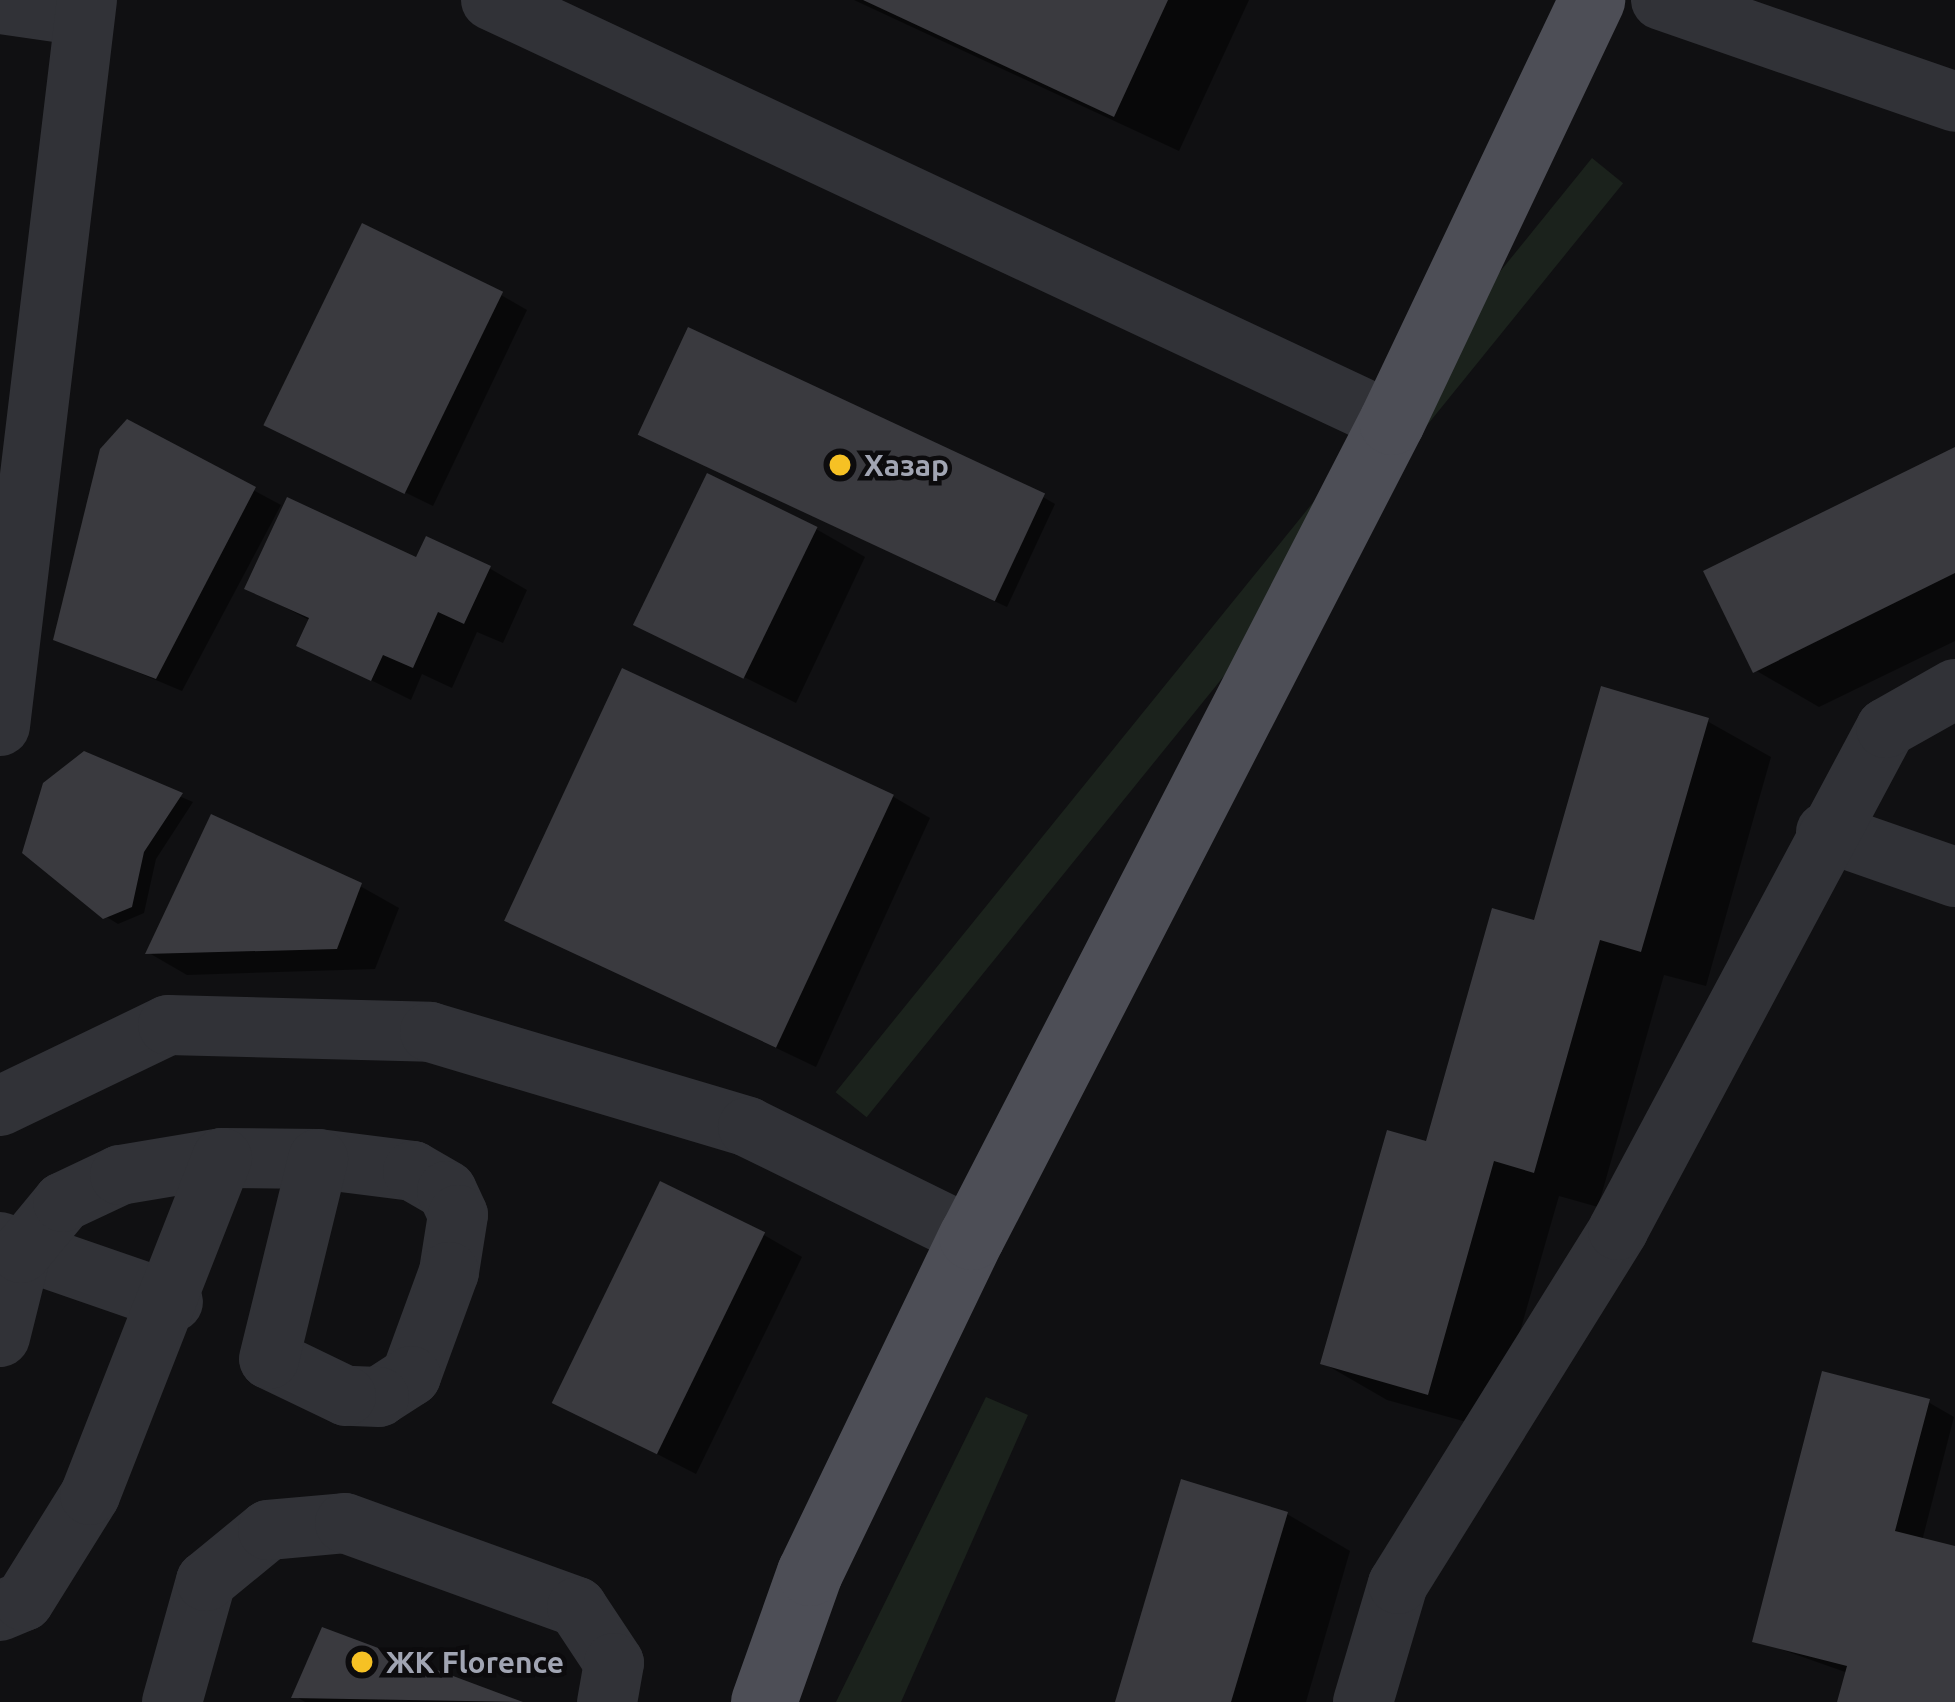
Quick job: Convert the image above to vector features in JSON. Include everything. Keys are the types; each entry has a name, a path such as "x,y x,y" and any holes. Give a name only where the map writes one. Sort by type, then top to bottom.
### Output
{"main road":[{"path":"764,1702 810,1573 972,1237 1392,422 1592,0"}],"street":[{"path":"491,0 1392,422"},
{"path":"1661,0 1955,102"},
{"path":"0,4 85,8 1,708"},
{"path":"1363,1702 1397,1584 1618,1230 1826,832 1886,728 1955,689"},
{"path":"1826,832 1955,877"},
{"path":"0,1106 167,1025 430,1032 748,1126 972,1237"},
{"path":"0,1611 24,1601 90,1495 173,1302 222,1158"},
{"path":"0,1337 10,1247 63,1202 101,1184 222,1158 318,1159"},
{"path":"10,1247 173,1302"},
{"path":"172,1702 206,1581 268,1529 345,1522 577,1606 614,1663 607,1702"}],"shaded area":[{"path":"1592,158 1623,183 867,1117 836,1092"},
{"path":"986,1397 1028,1415 901,1702 836,1702"}],"building":[{"path":"863,0 1168,0 1114,117"},
{"path":"362,223 503,292 404,494 263,425"},
{"name":"Хазар","path":"688,327 1045,494 995,601 638,435"},
{"path":"127,419 256,487 156,679 53,640 100,449"},
{"path":"1955,447 1955,573 1753,673 1703,571"},
{"path":"707,473 818,527 743,679 633,625"},
{"path":"287,497 416,557 426,536 491,566 464,624 438,612 413,668 383,655 371,681 296,646 309,618 244,589"},
{"path":"622,668 894,795 776,1048 504,921"},
{"path":"1601,686 1709,718 1641,952 1600,940 1534,1173 1494,1161 1428,1395 1320,1364 1387,1130 1426,1141 1492,908 1534,920"},
{"path":"84,751 183,793 144,852 132,907 103,919 22,853 43,783"},
{"path":"211,814 362,883 337,949 145,954"},
{"path":"660,1181 765,1232 657,1454 552,1403"},
{"path":"1822,1371 1930,1399 1895,1531 1955,1546 1955,1702 1837,1702 1847,1666 1752,1642"},
{"path":"1181,1479 1288,1512 1231,1702 1115,1702"},
{"name":"ЖК Florence","path":"322,1627 523,1702 291,1698"}],"place":[{"name":"Хазар","path":"840,465"},
{"name":"ЖК Florence","path":"362,1662"}]}
